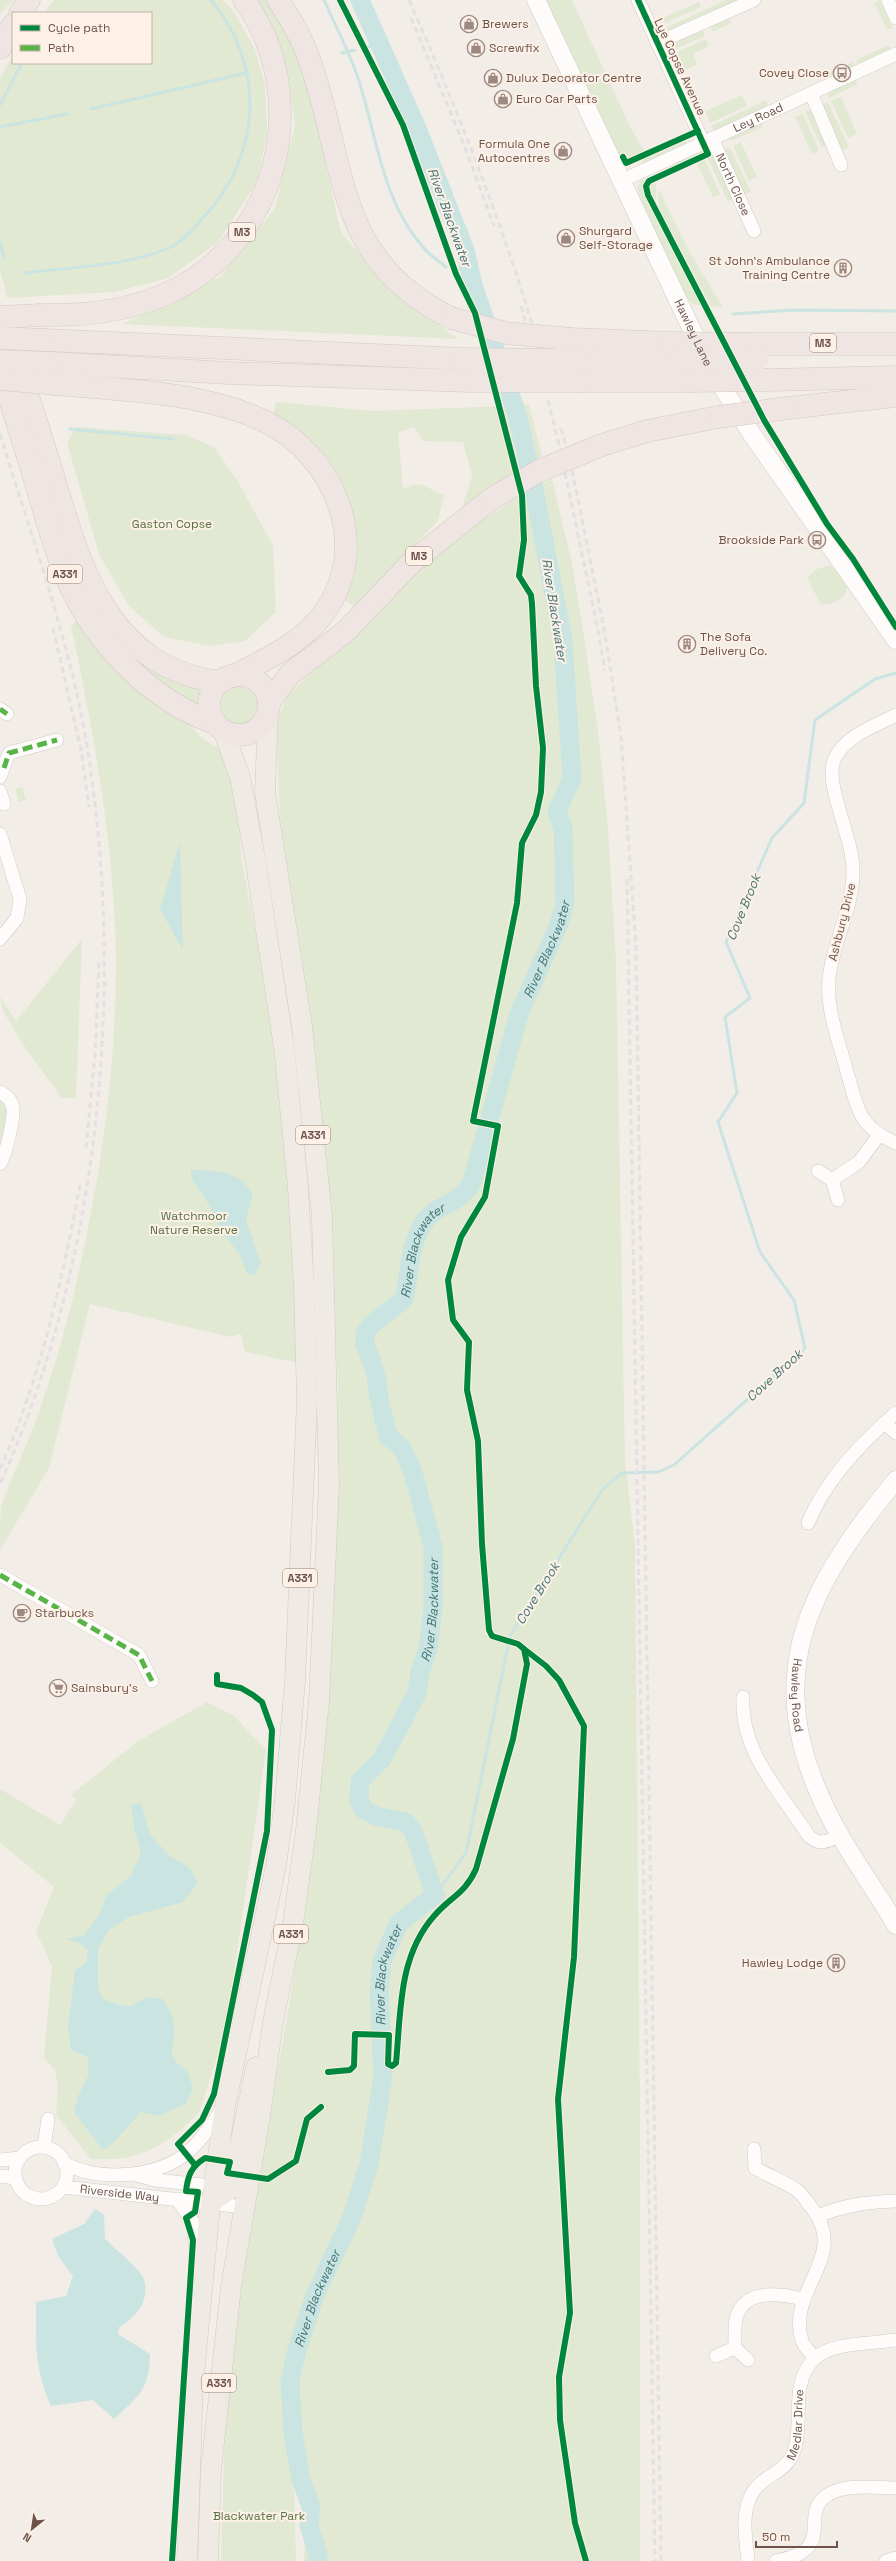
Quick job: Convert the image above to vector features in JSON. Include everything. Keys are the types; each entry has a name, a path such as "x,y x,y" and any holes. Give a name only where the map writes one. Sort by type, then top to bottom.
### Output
{"highway":[{"path":"21,12 29,0"},
{"name":"M3","path":"0,317 114,310 153,300 172,292 203,272 217,260 250,220 267,187 277,154 281,104 269,47 256,17 244,0"},
{"name":"M3","path":"278,0 297,31 309,59 343,188 361,236 380,264 401,286 414,297 451,318 506,333 571,339 676,352"},
{"path":"0,24 12,18"},
{"path":"0,48 12,27"},
{"name":"A331","path":"0,308 79,558 102,607 129,639 158,662 188,676 228,679"},
{"name":"M3","path":"0,338 269,352 463,359 577,360 676,352 896,353"},
{"name":"M3","path":"754,352 896,344"},
{"path":"0,361 228,373 469,381 690,382 896,377"},
{"name":"A331","path":"0,367 59,558 77,600 98,633 134,672 186,710 219,727"},
{"path":"0,380 158,394 242,412 286,434 306,450 326,474 341,509 345,530 344,564 333,598 317,621 288,648 228,679 216,688 210,701 212,716 219,727 237,735 253,732 263,723 268,707 263,687 257,682 242,676 228,679"},
{"name":"M3","path":"268,707 290,674 345,632 413,560 491,499 539,471 602,445 647,431 718,417 896,396"}],"main road":[{"name":"Hawley Lane","path":"536,0 709,366 723,390 896,640"},
{"name":"A331","path":"187,2561 193,2385 198,2344 200,2303 229,2194 254,2069 273,2022 293,1923 307,1822 319,1702 329,1484 322,1216 302,1027 265,792 268,707"},
{"name":"A331","path":"208,2561 211,2470 218,2394 231,2287 226,2102 276,1866 284,1807 296,1668 304,1488 307,1371 298,1187 280,1016 264,911 241,782 232,752 219,727"},
{"name":"Hawley Road","path":"896,1480 853,1535 828,1574 806,1625 798,1659 795,1703 799,1738 818,1792 840,1835 896,1925"}],"street":[{"name":"Lye Copse Avenue","path":"638,0 657,43 707,140"},
{"path":"657,43 754,0"},
{"path":"888,0 896,18"},
{"name":"Ley Road","path":"621,181 896,54"},
{"path":"811,93 841,165"},
{"name":"North Close","path":"707,140 754,231"},
{"name":"Ashbury Drive","path":"896,715 845,744 834,759 831,778 846,830 853,871 853,882 832,960 829,979 830,1009 857,1106 869,1126 879,1135 896,1143"},
{"path":"0,777 9,753 57,740"},
{"path":"0,791 4,804"},
{"path":"0,834 20,899 17,918 0,939"},
{"path":"0,1092 8,1096 13,1109 4,1156 0,1164"},
{"path":"832,1180 859,1162 879,1135"},
{"path":"818,1171 832,1180 838,1200"},
{"path":"808,1523 812,1512 837,1476 884,1423 896,1413"},
{"path":"884,1423 896,1433"},
{"path":"0,1575 139,1656 152,1681"},
{"path":"743,1697 742,1716 747,1738 766,1775 808,1835 814,1841 820,1842 840,1835"},
{"name":"Riverside Way","path":"64,2163 87,2173 128,2173 171,2163 186,2153 207,2132 226,2102"},
{"path":"0,2176 15,2178 15,2167 20,2158 32,2149 44,2148 48,2119"},
{"name":"Riverside Way","path":"15,2178 20,2189 29,2196 41,2199 56,2194 63,2187 66,2177 64,2163 60,2155 44,2148"},
{"path":"754,2149 755,2168 799,2191 818,2216 825,2237 822,2260 802,2299 799,2319 802,2343 815,2358 840,2346 896,2340"},
{"path":"0,2160 20,2158"},
{"name":"Riverside Way","path":"128,2173 155,2180 229,2194"},
{"name":"Riverside Way","path":"63,2187 177,2199 229,2194"},
{"name":"Riverside Way","path":"177,2199 190,2215 195,2228 200,2303"},
{"path":"818,2216 840,2207 867,2202 896,2201"},
{"path":"735,2348 737,2315 744,2303 757,2297 778,2293 802,2299"},
{"path":"716,2356 735,2348"},
{"path":"735,2348 748,2360"},
{"name":"Medlar Drive","path":"748,2561 744,2518 753,2492 761,2484 778,2473 790,2460 796,2444 800,2385 815,2358"},
{"path":"776,2561 794,2557 807,2550 814,2540 817,2510 826,2496 846,2488 896,2488"},
{"path":"886,2561 896,2558"}],"green space":[{"path":"0,0 13,0 0,14"},
{"path":"54,0 223,0 233,10 255,49 265,85 267,133 258,181 217,243 169,278 114,292 7,298 0,269 0,78 12,57 12,64 152,64 152,12 45,12"},
{"path":"252,0 269,0 275,7 307,80 341,233 394,292 458,339 123,324 220,277 275,208 295,125 288,77"},
{"path":"541,0 572,0 631,129 645,152 627,160 624,154 620,155"},
{"path":"726,0 739,0 670,34 667,27"},
{"path":"880,0 893,28 887,30 874,3"},
{"path":"699,2 701,7 665,23 663,18"},
{"path":"727,15 731,23 713,32 709,24"},
{"path":"702,28 705,36 676,49 673,41"},
{"path":"706,39 709,46 693,54 697,64 686,70 677,52"},
{"path":"888,45 892,52 859,67 856,60"},
{"path":"853,62 856,68 831,79 828,73"},
{"path":"855,78 858,84 829,98 827,92"},
{"path":"742,95 747,106 710,123 705,111"},
{"path":"841,97 857,134 848,138 831,101"},
{"path":"766,100 769,107 714,132 711,126"},
{"path":"828,102 849,147 843,150 839,147 820,106"},
{"path":"814,108 829,143 822,148 805,112"},
{"path":"803,114 819,151 812,154 795,117"},
{"path":"760,121 763,127 731,141 728,136"},
{"path":"685,139 687,144 643,164 641,159"},
{"path":"741,142 757,177 749,181 733,146"},
{"path":"730,147 751,192 744,194 721,151"},
{"path":"701,149 703,154 673,168 671,162"},
{"path":"715,153 733,199 728,202 707,157"},
{"path":"704,158 720,194 713,197 696,162"},
{"path":"643,177 647,195 705,306 694,305 684,297 639,194 638,187"},
{"path":"656,181 656,204 652,196 650,183"},
{"path":"658,188 692,256 723,307 711,306 659,210"},
{"path":"276,402 374,411 529,405 542,456 486,490 462,509 472,475 463,442 423,441 414,427 398,433 403,488 420,484 444,495 438,521 355,607 344,599 347,500 319,448 273,414"},
{"name":"Gaston Copse","path":"76,427 185,435 214,447 237,480 273,545 276,612 245,641 210,646 164,637 129,606 99,554 67,443"},
{"name":"Blackwater Park","path":"552,479 572,564 598,731 608,828 616,961 625,1461 635,1545 640,2113 640,2561 304,2561 306,2481 294,2472 296,2561 221,2561 225,2410 238,2287 289,2006 316,1831 332,1646 338,1386 328,1185 310,1014 286,869 280,817 276,724 287,696 442,547 513,500"},
{"path":"830,565 839,574 847,587 844,596 833,603 821,605 807,578 817,569"},
{"name":"Watchmoor Nature Reserve","path":"78,618 187,718 193,729 201,737 222,749 238,806 242,863 275,1029 304,1364 245,1352 241,1334 230,1337 90,1304 49,1468 0,1550 1,1507 38,1415 66,1327 84,1249 93,1201 108,1103 115,1005 116,956 114,907 108,836 98,766 71,626"},
{"path":"104,632 168,677 201,690 198,709 171,694"},
{"path":"243,686 250,689 256,695 259,706 258,714 250,723 243,726 235,726 228,723 220,714 219,702 222,695 231,687"},
{"path":"22,787 26,800 19,802 15,789"},
{"path":"82,939 76,1098 62,1098 16,1033 2,1007 0,997 16,1021"},
{"path":"0,1100 4,1102 8,1111 0,1146"},
{"path":"207,1702 234,1716 266,1750 226,2028 200,2111 194,2118 172,2137 146,2152 131,2157 91,2159 56,2115 58,2087 55,2070 44,2058 52,1966 36,1932 54,1887 0,1843 0,1789 60,1825 77,1799 71,1795 137,1742"}],"water":[{"path":"180,842 183,950 160,909"},
{"path":"191,1170 226,1173 234,1176 248,1186 253,1194 246,1220 261,1263 255,1275 247,1273 239,1254 222,1232 210,1206 191,1178"},
{"path":"141,1803 150,1835 170,1856 190,1868 198,1883 183,1902 129,1917 109,1930 98,1949 98,1989 105,2000 119,2005 131,2006 148,1997 163,1999 169,2009 173,2021 173,2057 175,2061 187,2070 193,2089 185,2104 158,2116 141,2112 111,2145 103,2150 74,2112 78,2096 88,2076 88,2057 71,2050 68,2026 75,1970 86,1963 88,1950 79,1943 67,1939 84,1935 100,1914 107,1895 131,1876 141,1852 134,1827 131,1805"},
{"path":"95,2209 104,2215 105,2239 142,2275 145,2287 145,2294 140,2307 131,2318 119,2327 118,2334 150,2354 148,2375 145,2384 136,2398 114,2419 93,2400 51,2406 41,2379 37,2355 36,2302 66,2296 73,2276 58,2256 52,2239 84,2224"}],"waterway":[{"path":"25,273 118,262 155,253 171,247 193,229 223,192 237,166 246,138 250,110 248,81 241,53 229,26 211,0"},
{"path":"324,0 347,50 359,81 382,168 398,210 409,229 423,247 446,267"},
{"name":"River Blackwater","path":"318,2561 318,2554 309,2525 311,2507 301,2479 293,2433 290,2380 297,2350 315,2295 352,2217 369,2164 383,2077 379,1991 382,1961 399,1923 435,1895 413,1830 405,1822 376,1816 364,1810 359,1800 360,1781 382,1759 417,1693 420,1672 428,1650 433,1607 433,1547 412,1469 402,1448 388,1436 379,1398 376,1374 365,1344 365,1334 370,1326 404,1299 412,1251 418,1232 423,1224 434,1212 461,1196 472,1182 519,1014 559,924 565,902 563,827 557,811 572,779 563,641 532,479 517,414 473,285 465,250 416,126 360,0"},
{"path":"367,47 380,44"},
{"path":"342,53 355,50"},
{"path":"0,105 21,64"},
{"path":"91,109 246,73"},
{"path":"0,127 67,114"},
{"path":"0,243 4,258"},
{"path":"459,269 469,268"},
{"path":"733,314 794,310 896,311"},
{"path":"70,429 173,439"},
{"name":"Cove Brook","path":"435,1895 466,1853 510,1636 602,1490 622,1473 658,1472 674,1465 805,1348 794,1300 760,1252 718,1122 737,1093 725,1017 750,998 726,942 772,838 804,803 815,720 875,679 896,673"}],"railway":[{"path":"409,0 491,200 532,323"},
{"path":"411,18 464,145 494,226"},
{"path":"521,306 526,323"},
{"path":"548,400 561,453"},
{"path":"561,428 567,450"},
{"path":"0,434 50,592 72,671 81,712 88,752 99,843 104,936 103,1030 95,1124 82,1218 61,1310 34,1399 0,1484"},
{"path":"572,470 604,628 621,737 636,945 661,2561"},
{"path":"565,473 598,630 605,671"},
{"path":"53,628 81,750 89,807"},
{"path":"627,879 655,2561"},
{"path":"86,1148 95,1054 99,962"},
{"path":"0,1469 27,1401 48,1330 66,1257 80,1185"}],"marked path":[{"path":"0,709 7,714"},
{"path":"4,768 9,753 57,740"},
{"path":"0,1575 139,1655 152,1681"}],"cycle path":[{"path":"328,2072 350,2070 354,2066 355,2034 389,2035 388,2064 392,2066 396,2063 403,1986 407,1967 422,1932 434,1916 462,1890 476,1869 513,1739 527,1664 524,1649 518,1644 492,1636 489,1630 482,1544 478,1441 467,1390 469,1342 453,1320 448,1280 461,1237 485,1197 498,1126 473,1121 517,903 522,843 536,815 541,792 543,748 536,686 531,595 519,576 524,540 522,495 475,313 456,274 403,125 340,0"},
{"path":"638,0 708,154 649,181 646,186 648,195 764,420 827,524 853,559 896,627"},
{"path":"623,157 626,163 698,131"},
{"path":"524,1649 546,1666 559,1680 584,1726 574,1957 558,2099 570,2313 559,2377 560,2420 575,2523 586,2561"},
{"path":"195,2165 178,2144 202,2120 214,2094 267,1831 272,1730 262,1702 241,1688 217,1684 217,1675"},
{"path":"172,2561 193,2240 186,2218 195,2212 198,2192 186,2191 189,2176 193,2168 205,2158 230,2162 227,2173 268,2179 296,2161 307,2119 321,2107"}],"place":[{"name":"Brewers","path":"469,24"},
{"name":"Screwfix","path":"476,48"},
{"name":"Covey Close","path":"842,73"},
{"name":"Dulux Decorator Centre","path":"493,78"},
{"name":"Euro Car Parts","path":"503,99"},
{"name":"Formula One Autocentres","path":"563,151"},
{"name":"Shurgard Self-Storage","path":"566,238"},
{"name":"St John's Ambulance Training Centre","path":"843,268"},
{"name":"Brookside Park","path":"817,540"},
{"name":"The Sofa Delivery Co.","path":"687,644"},
{"name":"Starbucks","path":"22,1613"},
{"name":"Sainsbury's","path":"58,1688"},
{"name":"Hawley Lodge","path":"836,1963"}]}
